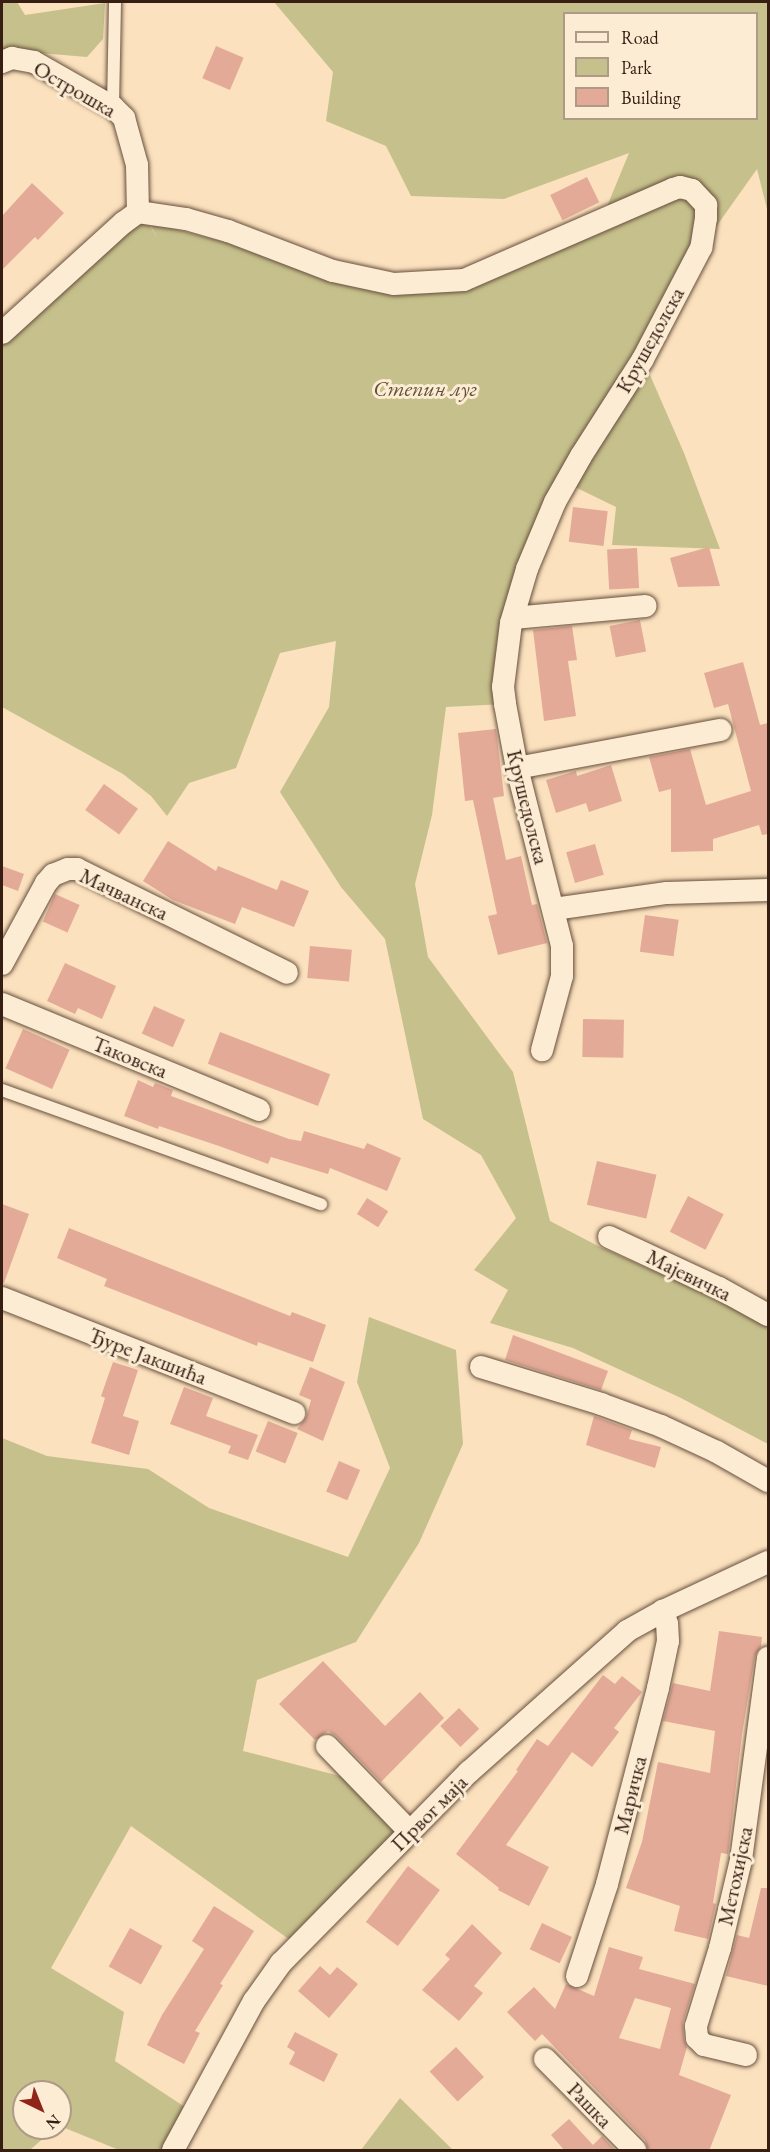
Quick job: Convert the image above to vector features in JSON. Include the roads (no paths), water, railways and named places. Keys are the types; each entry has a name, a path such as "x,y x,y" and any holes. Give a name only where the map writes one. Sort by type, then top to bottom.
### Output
{"street":[{"name":"Острошка","path":"2,62 12,58 34,62 113,107 124,118 137,165 138,212"},
{"name":"Крушедолска","path":"138,212 186,219 228,231 333,271 394,285 464,280 673,189 686,188 699,197 707,208 701,248 643,358 581,456 555,502 527,569 513,618 503,687 517,768 562,946 562,976 542,1050"},
{"path":"2,333 138,212"},
{"path":"513,618 645,606"},
{"path":"517,768 720,730"},
{"name":"Мачванска","path":"2,964 46,883 53,875 68,869 77,869 287,973"},
{"path":"554,909 667,892 768,890"},
{"name":"Таковска","path":"2,1004 259,1110"},
{"name":"Мајевичка","path":"609,1237 719,1288 768,1315"},
{"name":"Ђуре Јакшића","path":"2,1298 294,1413"},
{"path":"481,1367 602,1404 661,1426 768,1481"},
{"name":"Првог маја","path":"173,2151 254,2001 281,1963 322,1918 497,1744 610,1643 663,1611 768,1564"},
{"name":"Маричка","path":"577,1976 607,1884 658,1688 668,1641 667,1624 663,1611"},
{"name":"Метохијска","path":"746,2055 704,2045 697,2038 696,2026 720,1947 741,1860 768,1658"},
{"path":"327,1746 410,1832"},
{"name":"Рашка","path":"545,2059 635,2151"}],"lane":[{"path":"113,107 115,2"},
{"path":"2,1090 321,1204"}],"park label":[{"name":"Степин луг","path":"425,389"}]}
